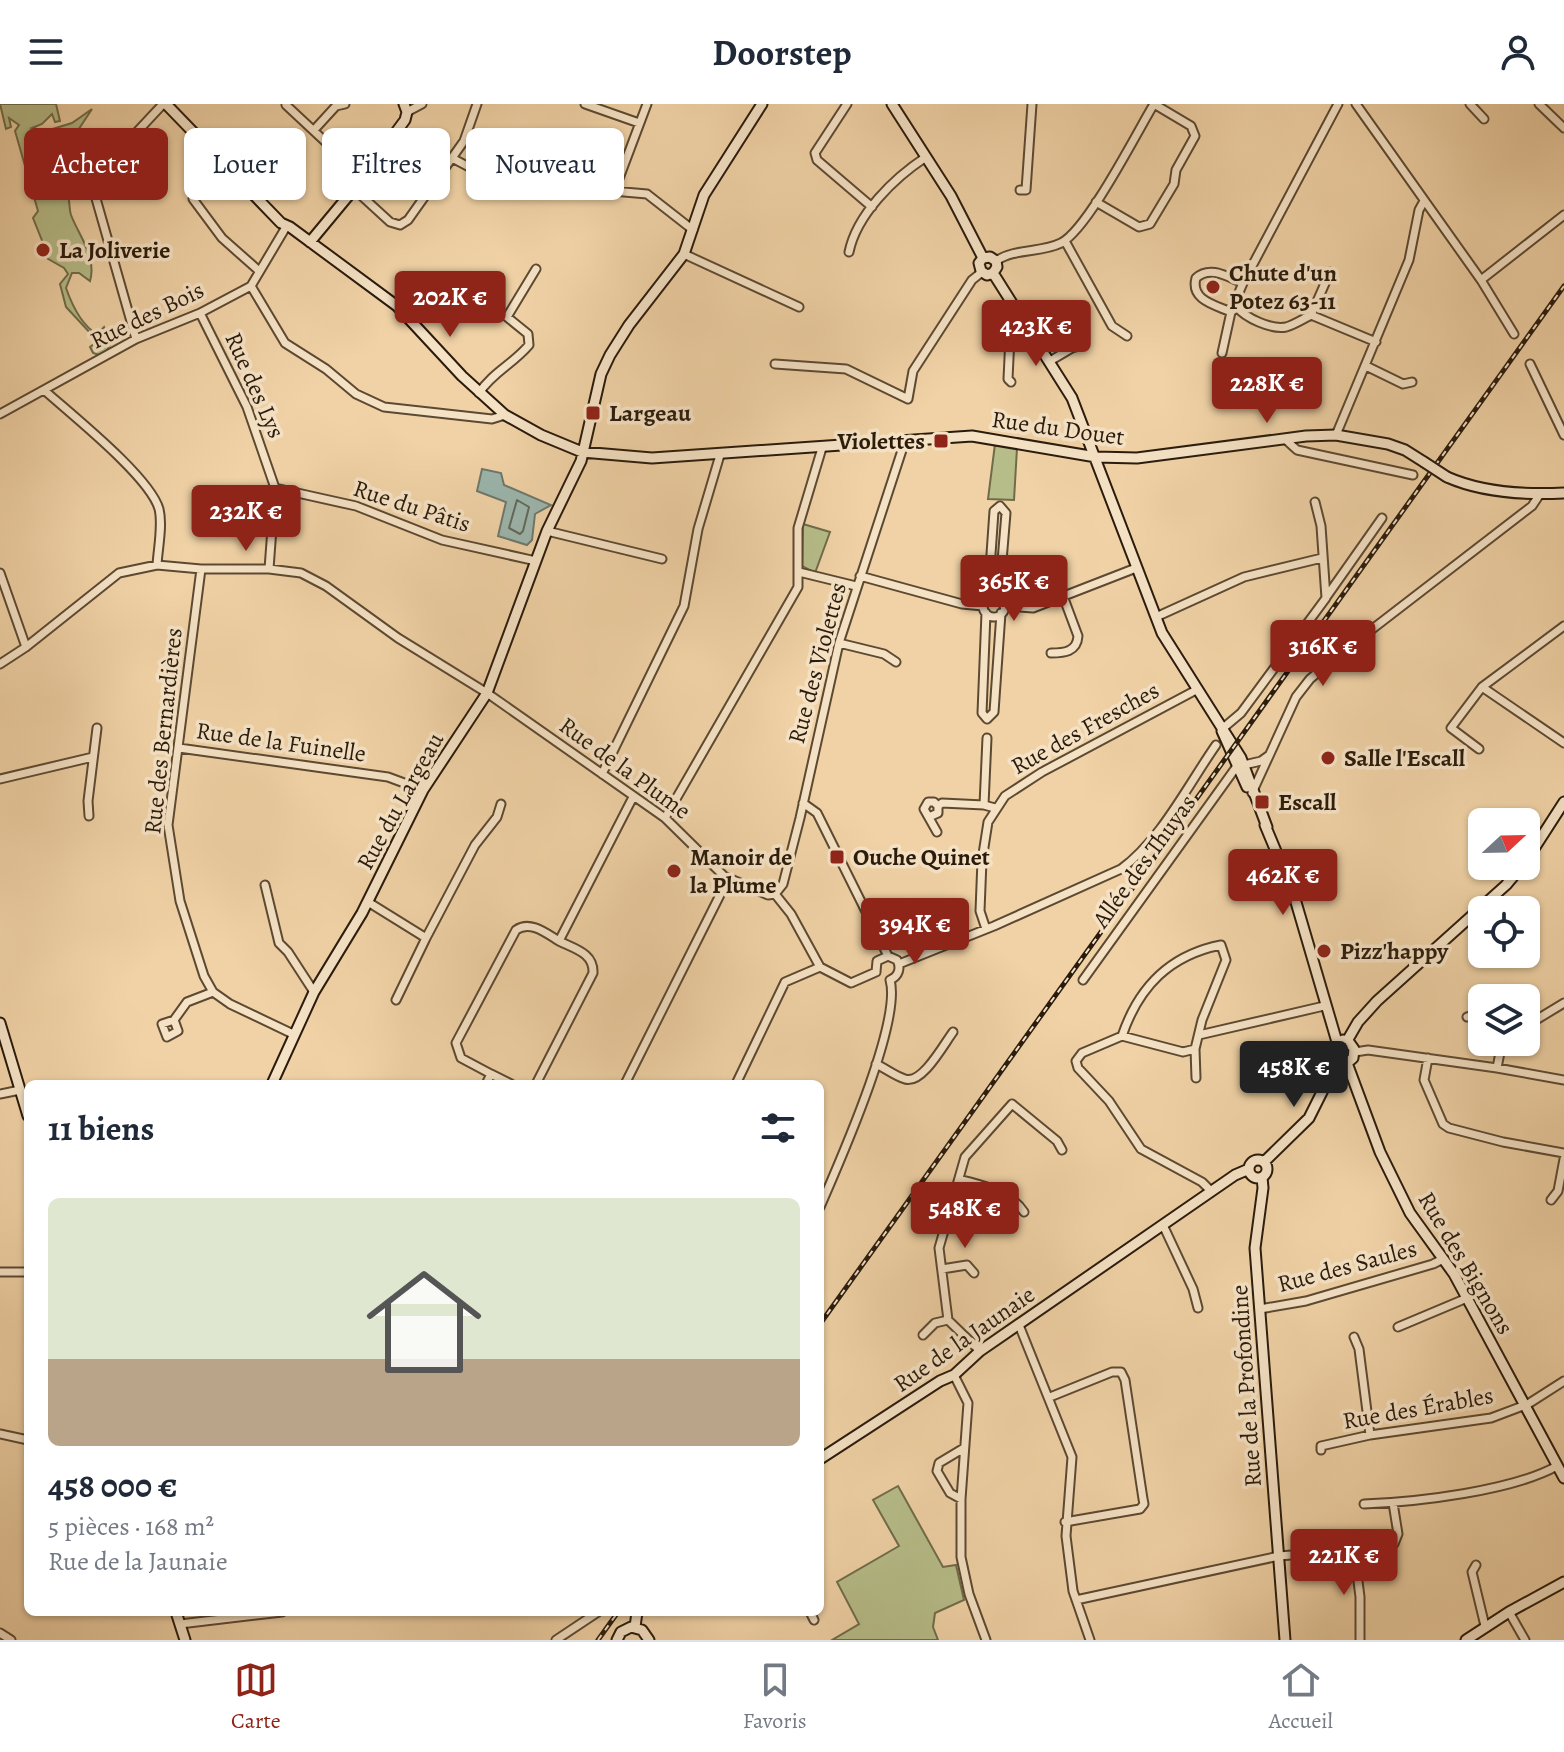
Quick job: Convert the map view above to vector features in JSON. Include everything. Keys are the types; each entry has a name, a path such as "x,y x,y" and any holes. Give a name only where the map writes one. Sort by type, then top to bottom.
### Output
{"street":[{"name":"Rue du Douet","path":"164,104 286,227 397,306 479,393 505,415 541,435 582,452 627,458 720,455 972,436 1096,457 1137,458 1336,435 1405,450 1447,477 1480,488 1540,494 1564,493"},
{"path":"136,339 91,181 164,104"},
{"path":"314,130 336,106 345,104"},
{"path":"399,128 405,120 406,108 422,104"},
{"path":"450,161 464,141 477,104"},
{"path":"585,104 639,123"},
{"path":"624,164 647,104"},
{"name":"Rue du Largeau","path":"274,1080 314,992 368,902 423,790 487,693 547,531 581,461 601,374 610,355 629,325 684,254 704,195 762,104"},
{"path":"847,104 815,153 817,160 872,207"},
{"path":"892,104 951,196 983,258"},
{"path":"1020,190 1026,190 1032,104"},
{"path":"996,261 1004,255 1044,249 1065,241 1082,224 1154,104 1191,126 1195,136 1176,170 1174,184 1150,224 1139,227 1096,202"},
{"path":"1222,353 1243,283 1338,104"},
{"path":"1356,104 1481,280 1514,334"},
{"path":"1470,104 1484,119"},
{"path":"1539,104 1564,128"},
{"path":"286,105 322,138"},
{"path":"849,252 853,236 872,207 908,168 926,157"},
{"path":"452,158 466,165"},
{"path":"624,190 647,194 693,230"},
{"path":"194,200 222,238 258,270"},
{"path":"310,242 345,200"},
{"path":"366,200 390,222 400,225 408,220 422,200"},
{"path":"1336,435 1409,260 1419,210 1424,201"},
{"path":"1481,280 1564,215"},
{"path":"286,227 251,286 285,343 326,369 356,394 384,407 492,419 505,415"},
{"path":"1065,241 1112,326 1127,336"},
{"path":"684,254 799,307"},
{"path":"991,257 996,261 997,267 993,273 987,275 982,272 979,265 983,258 991,257"},
{"path":"479,393 493,374 502,372 529,345 528,334 507,317 536,269"},
{"path":"775,364 846,369 908,399 913,371 972,280 982,272"},
{"path":"1243,283 1213,272 1204,272 1196,278 1195,290 1200,297 1271,326 1284,328 1311,315 1330,272"},
{"path":"993,273 1078,410 1156,617 1168,642 1222,729 1227,732 1236,749 1239,764"},
{"name":"Rue des Bois","path":"0,414 136,339 200,313 251,286"},
{"path":"1011,382 1008,379 1011,316 1016,310"},
{"name":"Rue des Lys","path":"200,313 247,407 275,488 269,569"},
{"path":"1311,315 1376,342"},
{"path":"1050,361 1082,345"},
{"path":"1530,364 1561,419 1564,435"},
{"path":"1366,366 1403,384 1412,382"},
{"path":"44,390 152,492 160,512 157,565"},
{"path":"1286,440 1297,450 1413,475"},
{"name":"Rue des Violettes","path":"775,894 782,889 839,643 905,441"},
{"path":"665,818 798,587 798,528 822,448"},
{"path":"602,774 684,606 698,529 720,455"},
{"name":"Rue du Pâtis","path":"275,488 356,506 442,540 536,561"},
{"path":"1253,792 1296,697 1318,672 1532,506 1540,494"},
{"path":"1315,502 1321,526 1326,598"},
{"path":"1000,506 1006,513 999,597 1003,610 994,712 987,719 982,713 988,597 994,511 1000,506"},
{"path":"1264,1162 1311,1115 1342,1063 1353,1058 1355,1052 1353,1046 1342,1041 1324,1006 1293,892 1253,792 1222,736 1222,729 1241,713 1382,518"},
{"path":"547,531 662,559"},
{"path":"1156,617 1244,577 1322,558"},
{"name":"Rue de la Plume","path":"0,664 119,573 157,565 301,573 326,586 398,638 487,693 665,818 728,879 768,895 775,894"},
{"path":"860,576 985,610 992,616 1003,610 1033,608 1136,568"},
{"name":"Rue des Bernardières","path":"201,569 168,825 180,901 204,976 213,992"},
{"path":"799,572 856,586"},
{"path":"0,573 26,647"},
{"path":"1051,653 1064,653 1074,648 1077,642 1078,636 1063,596"},
{"path":"988,597 999,597"},
{"path":"1479,749 1451,728 1482,687 1561,629"},
{"path":"839,643 884,654 896,662"},
{"path":"1482,687 1564,743"},
{"name":"Rue des Fresches","path":"995,808 1010,792 1042,772 1198,689"},
{"path":"89,816 97,728"},
{"name":"Rue des Fresches","path":"984,805 987,738"},
{"path":"899,964 1110,876 1133,861 1152,839 1216,745"},
{"name":"Rue de la Fuinelle","path":"179,748 388,777 423,790"},
{"path":"1239,764 1261,761 1269,755"},
{"path":"0,779 93,757"},
{"name":"Allée des Thuyas","path":"1083,980 1239,764"},
{"path":"559,941 633,797"},
{"path":"937,832 924,811 926,804 931,802 938,806"},
{"path":"1540,839 1564,802"},
{"path":"803,803 817,813 888,956 899,964"},
{"path":"929,817 936,816 942,803 995,808 988,822 982,860 980,911 973,935"},
{"path":"396,1000 475,845 497,817 501,804"},
{"path":"627,1080 728,879"},
{"path":"1342,1063 1332,1057 1331,1051 1377,1001 1510,880"},
{"path":"265,885 279,943 314,992"},
{"path":"775,894 791,914 820,967 827,973 851,983 876,972"},
{"path":"368,902 426,938"},
{"path":"980,911 986,929"},
{"path":"503,1080 461,1058 456,1043 516,930 522,925 530,926 589,956 593,964 593,973 538,1080"},
{"path":"1122,1036 1147,990 1165,968 1185,955 1221,945 1226,960 1195,1049 1196,1078"},
{"path":"888,956 877,961 876,972 880,978 890,980 897,976 899,964"},
{"path":"738,1080 785,982 820,967"},
{"path":"824,1197 876,1064 892,1005 890,980"},
{"path":"174,1020 187,1002 213,992 230,1004 293,1034"},
{"path":"1540,1018 1564,1003"},
{"path":"1199,1035 1324,1006"},
{"path":"0,1023 24,1103"},
{"path":"876,1064 903,1079 917,1078 953,1032"},
{"path":"1195,1049 1183,1052 1122,1036 1082,1053 1076,1061 1078,1068 1109,1101 1141,1149 1202,1182 1211,1191"},
{"path":"1355,1052 1366,1050 1428,1058 1564,1080"},
{"path":"1497,1068 1499,1056"},
{"path":"1428,1058 1424,1080 1443,1124 1503,1142 1564,1153"},
{"name":"Rue des Bignons","path":"1342,1063 1410,1213 1467,1298 1564,1478"},
{"path":"488,1080 491,1074"},
{"path":"0,1094 20,1090"},
{"path":"980,1351 948,1320 939,1248 965,1157 1012,1104 1057,1141 1062,1150"},
{"path":"1551,1200 1558,1191 1564,1159"},
{"path":"1254,1160 1264,1162 1267,1170 1262,1177 1253,1177 1249,1169 1254,1160"},
{"name":"Rue de la Jaunaie","path":"824,1456 954,1375 980,1351 1211,1191 1249,1169"},
{"name":"Rue de la Profondine","path":"1262,1177 1255,1248 1285,1640"},
{"path":"959,1179 1016,1200 1024,1212"},
{"path":"1163,1225 1193,1289 1198,1308"},
{"name":"Rue des Saules","path":"1260,1309 1306,1301 1443,1259"},
{"path":"942,1269 967,1265 974,1273"},
{"path":"0,1272 24,1272"},
{"path":"1398,1327 1467,1298"},
{"path":"923,1335 935,1323 948,1320"},
{"path":"1019,1325 1072,1457 1065,1522 1076,1600 1090,1640"},
{"path":"1354,1337 1359,1349 1370,1435"},
{"path":"1050,1397 1112,1372 1121,1372 1125,1380 1144,1504 1140,1509 1065,1522"},
{"path":"954,1375 968,1403 960,1542 965,1576 986,1640"},
{"name":"Rue des Érables","path":"1321,1450 1321,1446 1370,1435 1491,1418 1525,1405 1564,1381"},
{"path":"0,1434 24,1439"},
{"path":"961,1499 950,1493 937,1471 939,1463 964,1448"},
{"path":"1364,1504 1393,1503 1527,1479 1557,1466"},
{"path":"1393,1503 1398,1534 1394,1544 1396,1556"},
{"path":"1076,1600 1279,1556 1394,1544"},
{"path":"1354,1550 1360,1597 1360,1640"},
{"path":"1476,1565 1472,1572 1485,1626"},
{"path":"1466,1640 1564,1582"},
{"path":"1509,1612 1525,1640"},
{"path":"177,1616 185,1640"},
{"path":"180,1624 248,1616"},
{"path":"556,1640 591,1616"},
{"path":"635,1627 636,1616"},
{"path":"617,1640 624,1630 635,1627 645,1632 649,1640"},
{"path":"0,1633 11,1640"}],"green space":[{"path":"0,104 56,104 60,121 55,122 52,114 42,124 24,128 24,162 15,131 19,125 9,118 11,127 6,129"},
{"path":"92,109 80,128 56,128 72,123"},
{"path":"35,200 68,200 92,272 90,281 79,273 72,273 66,288 74,308 86,325 97,334 104,327 110,345 106,352 99,355 93,353 90,347 95,343 93,336 66,307 60,284 68,274 64,268 43,256 43,243 33,218 38,211"},
{"path":"995,444 1017,448 1014,500 988,499"},
{"path":"803,524 830,532 815,573 802,566"},
{"path":"898,1486 943,1567 956,1565 964,1600 935,1613 933,1627 938,1640 832,1640 859,1624 837,1582 899,1546 873,1500"}],"water":[{"path":"482,469 501,473 504,485 551,505 535,514 532,540 527,545 498,536 506,502 477,491"}],"railway":[{"path":"824,1318 1564,286"},
{"path":"598,1640 615,1616"}],"place":[{"name":"La Joliverie","path":"43,250"},
{"name":"Chute d'un Potez 63-11","path":"1213,287"},
{"name":"Largeau","path":"593,413"},
{"name":"Violettes","path":"941,441"},
{"name":"Salle l'Escall","path":"1328,758"},
{"name":"Escall","path":"1262,802"},
{"name":"Ouche Quinet","path":"837,857"},
{"name":"Manoir de la Plume","path":"674,871"},
{"name":"Pizz'happy","path":"1324,951"}]}
